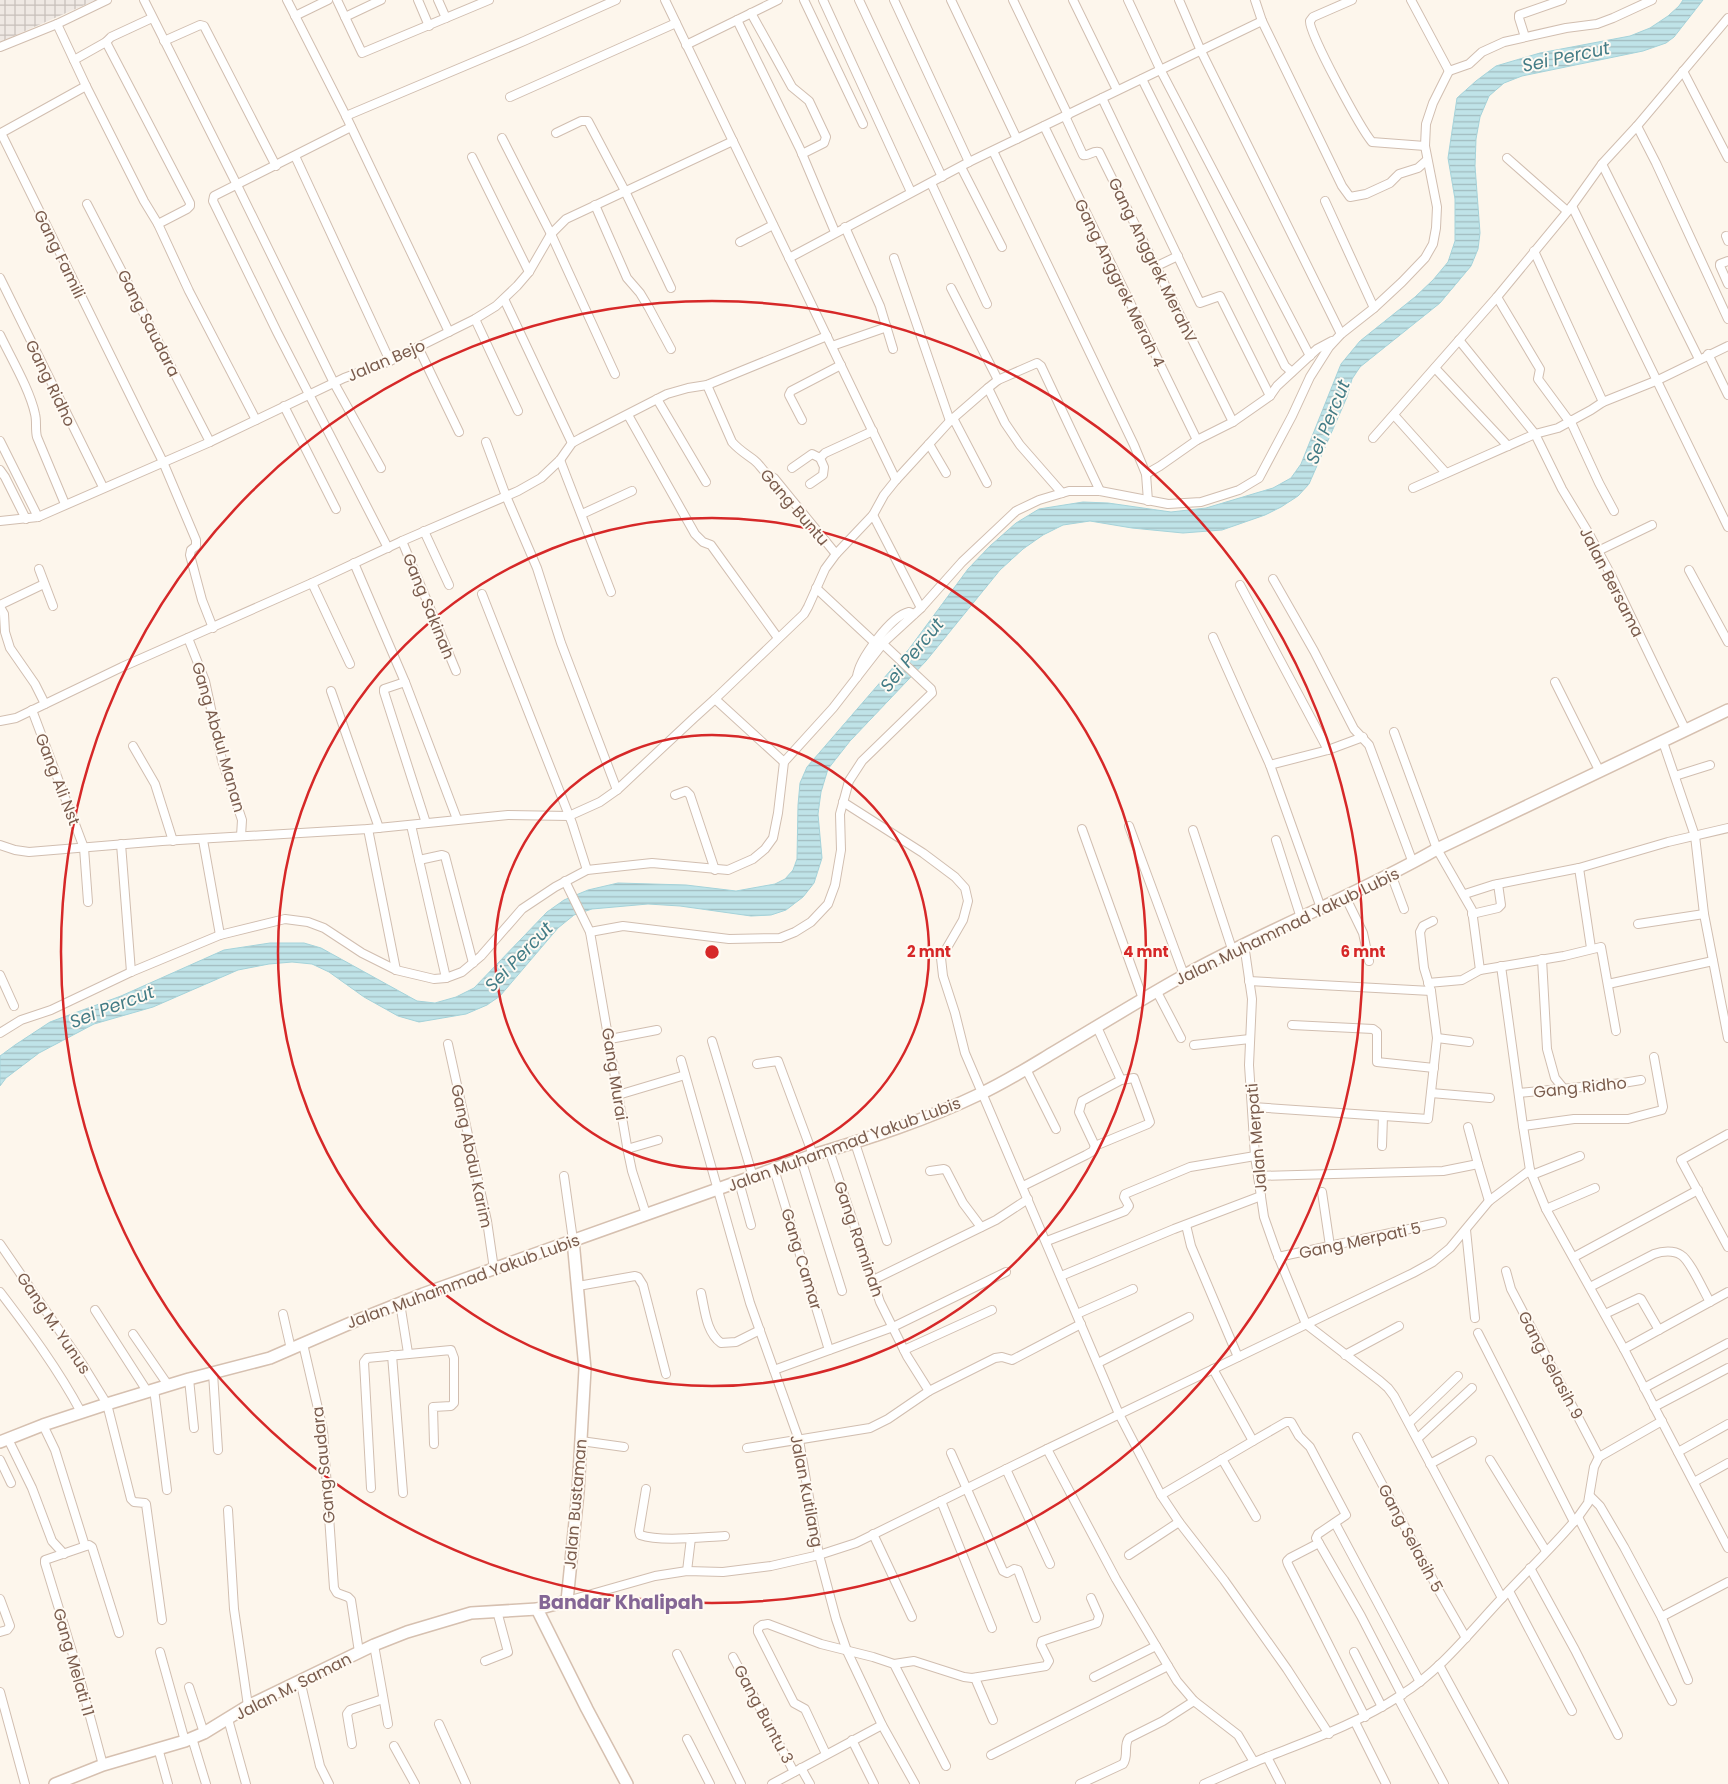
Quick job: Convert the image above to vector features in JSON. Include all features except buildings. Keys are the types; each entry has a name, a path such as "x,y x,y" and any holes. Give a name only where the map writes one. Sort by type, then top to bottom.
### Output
{"main road":[{"name":"Jalan Muhammad Yakub Lubis","path":"4,1440 81,1412 151,1390 270,1358 400,1302 801,1159 855,1143 929,1117 982,1093 1026,1069 1232,949 1301,918 1438,849 1728,710"},
{"name":"Jalan Bustaman","path":"567,1601 581,1441 585,1368 573,1240"},
{"path":"567,1601 538,1609 625,1783"},
{"name":"Jalan M. Saman","path":"54,1784 103,1765 204,1734 248,1706 374,1645 407,1632 471,1614 538,1609"}],"street":[{"path":"0,47 57,24 107,0"},
{"path":"144,0 334,384 381,468"},
{"path":"287,0 346,116 449,332"},
{"path":"295,16 328,0"},
{"path":"337,0 362,53 490,0"},
{"path":"345,17 381,0"},
{"path":"418,0 429,26"},
{"path":"438,0 446,18"},
{"path":"346,116 616,0"},
{"path":"665,0 896,480"},
{"path":"686,45 778,0"},
{"path":"804,0 863,124"},
{"path":"823,0 911,192"},
{"path":"859,0 942,177"},
{"path":"894,0 969,162"},
{"path":"951,0 1017,139"},
{"path":"1013,0 1067,116"},
{"path":"1074,0 1117,90"},
{"path":"1128,0 1161,71 1310,356"},
{"path":"1179,0 1201,51 1341,334"},
{"path":"1255,0 1262,22 1342,186 1350,197 1366,194 1390,182 1398,174 1416,169 1427,160"},
{"path":"1352,0 1310,21 1311,28 1329,66 1372,142 1425,146"},
{"path":"1410,0 1449,71"},
{"path":"1524,38 1520,15 1562,0"},
{"path":"0,1033 21,1020 50,1010 131,972 220,934 285,919 308,922 324,928 362,953 396,970 434,979 446,978 462,972 473,963 522,909 587,870 652,863 728,870 753,859 765,849 773,838 784,762 833,708 883,644 922,608 962,562 1016,512 1039,500 1062,492 1100,491 1168,504 1201,502 1239,490 1259,478 1310,378 1334,341 1374,308 1425,258 1432,244 1436,228 1437,207 1425,146 1426,124 1429,112 1449,71 1469,64 1482,52 1493,46 1566,28 1597,24 1652,0"},
{"path":"751,13 792,87 809,101 826,137 824,144 802,154"},
{"path":"74,60 111,38 152,18"},
{"path":"1373,438 1497,297 1570,208 1602,164 1728,18"},
{"path":"737,20 802,154 835,232"},
{"path":"789,258 969,162 1262,22"},
{"path":"57,24 144,201 158,224 189,291 256,420"},
{"path":"510,97 676,24"},
{"path":"164,41 200,25 204,26 276,166"},
{"path":"106,42 190,203 187,209 158,224"},
{"path":"1683,71 1728,158"},
{"path":"1142,79 1285,366 1292,372"},
{"name":"Gang Famili","path":"86,86 1,133 163,462"},
{"path":"1102,98 1200,303 1218,296 1221,298 1270,396"},
{"name":"Gang Anggrek MerahV","path":"1067,116 1083,154 1086,156 1096,151 1099,152 1233,422"},
{"path":"556,133 581,121 588,121 625,191 671,288"},
{"name":"Gang Anggrek Merah 4","path":"1044,126 1197,440"},
{"path":"1636,126 1656,163 1728,319"},
{"path":"351,127 214,196 213,201 309,395 388,548"},
{"path":"502,138 551,234 615,374"},
{"name":"Jalan Bejo","path":"0,521 38,517 103,487 210,442 284,406 390,361 476,319 504,299 529,272 551,234 566,218 733,141"},
{"path":"993,151 1134,445 1146,474 1148,501"},
{"path":"295,156 390,361"},
{"path":"472,157 529,272"},
{"path":"1507,158 1570,208 1658,380 1728,527"},
{"path":"1602,164 1699,358"},
{"path":"960,167 1002,247"},
{"path":"931,183 987,304"},
{"path":"1325,201 1374,308"},
{"name":"Gang Saudara","path":"87,204 210,442"},
{"path":"595,205 627,278 649,308 671,349"},
{"path":"740,242 773,225"},
{"path":"845,227 871,284 893,349"},
{"path":"1534,251 1603,402"},
{"path":"1157,266 1178,256"},
{"path":"894,258 952,420 988,483"},
{"path":"1728,261 1720,264 1728,284"},
{"name":"Gang Ridho","path":"0,278 103,487"},
{"path":"951,288 998,380"},
{"path":"1497,297 1540,369 1538,379 1570,421 1614,511"},
{"path":"504,299 572,444"},
{"path":"476,319 518,412"},
{"path":"832,346 887,327"},
{"path":"0,335 30,400 35,414 37,437 65,504"},
{"path":"0,721 16,718 122,667 424,531 530,486 560,460 572,444 657,399 679,390 707,385 827,336"},
{"name":"Jalan Bersama","path":"1459,340 1535,434 1562,489 1598,551 1686,731"},
{"path":"1146,474 1197,440 1233,422 1270,396 1277,386 1310,356 1323,345 1334,341"},
{"path":"1413,488 1535,434 1558,428 1603,402 1658,380 1699,358 1728,346"},
{"path":"418,347 459,432"},
{"path":"1708,354 1728,395"},
{"path":"0,845 29,852 121,844 368,829 508,815 569,816 600,802 616,790 715,700 806,611 825,569 836,554 873,515 884,495 896,480 952,420 998,380 1037,363 1040,366 1100,491"},
{"path":"802,420 789,395 791,391 841,365"},
{"path":"1435,368 1508,446"},
{"name":"Gang Buntu","path":"707,385 732,442 738,450 756,463 767,475 774,478 836,554"},
{"path":"988,388 1005,423 1020,445 1062,492"},
{"path":"657,399 706,482"},
{"path":"284,406 336,509"},
{"path":"628,415 696,534 703,542 711,545 778,638"},
{"path":"1394,415 1446,473"},
{"path":"820,458 831,450 872,431"},
{"path":"0,440 38,517"},
{"path":"486,442 506,496 537,568 561,643 616,790"},
{"path":"929,444 946,473"},
{"path":"792,468 812,454 820,458 825,472 810,484"},
{"path":"560,460 611,592"},
{"path":"163,462 196,540 196,546 191,550 190,555 212,628"},
{"path":"0,470 5,476 26,519"},
{"path":"582,514 632,491"},
{"path":"873,515 922,608"},
{"path":"1598,551 1652,525"},
{"path":"424,531 449,585"},
{"name":"Gang Sakinah","path":"402,541 456,671"},
{"path":"354,563 405,682 457,819"},
{"path":"39,569 54,606"},
{"path":"1689,570 1728,642"},
{"path":"1273,579 1314,651 1354,729 1369,745 1413,863"},
{"path":"312,583 350,664"},
{"path":"44,584 0,606 4,614 5,632 10,648 35,684 45,704"},
{"path":"1240,585 1328,750"},
{"path":"816,588 874,642"},
{"path":"482,594 569,816 587,870"},
{"path":"857,679 859,668 874,642 902,614 909,612 914,614"},
{"path":"1214,637 1270,765 1321,908"},
{"name":"Gang Abdul Manan","path":"188,638 205,681 222,760 242,820 241,836"},
{"path":"589,930 623,926 730,939 780,938 795,932 811,922 828,904 835,885 842,850 840,814 849,781 862,761 931,695 932,690 883,644"},
{"path":"405,682 387,686 384,692 426,823"},
{"path":"1555,682 1600,772"},
{"path":"331,691 379,828"},
{"path":"715,700 784,762"},
{"name":"Gang Ali Nst","path":"32,710 84,848 88,902"},
{"path":"1394,732 1438,849 1465,894 1472,910 1480,970"},
{"path":"1270,765 1328,750 1363,737"},
{"path":"1663,742 1695,835 1704,914 1725,1011 1728,1038"},
{"path":"133,746 155,784 173,841"},
{"path":"1675,776 1710,765"},
{"path":"675,795 686,791 690,795 715,870"},
{"path":"843,802 923,853 955,877 965,888 968,902 963,920 941,958 941,966 965,1053 1047,1241 1119,1414 1161,1495 1241,1604 1311,1704 1329,1734"},
{"path":"411,824 446,978"},
{"path":"1129,826 1184,976"},
{"path":"1465,894 1498,884 1579,868 1695,835 1728,828"},
{"path":"368,829 396,970"},
{"path":"1082,829 1144,999"},
{"path":"1193,830 1232,949"},
{"path":"202,840 220,934"},
{"path":"1276,840 1301,918"},
{"path":"121,844 131,972"},
{"path":"419,860 445,856 473,963"},
{"path":"1579,868 1592,948"},
{"path":"1391,874 1404,909"},
{"name":"Gang Murai","path":"566,884 589,930 610,1039 627,1149 646,1214"},
{"path":"1472,914 1498,908 1501,905 1498,884"},
{"path":"1345,896 1363,933 1369,961"},
{"path":"1638,924 1704,914"},
{"path":"1253,1107 1428,1119 1437,1038 1430,987 1424,968 1420,932 1423,926 1432,921"},
{"name":"Jalan Merpati","path":"1244,944 1252,999 1249,1065 1255,1156 1264,1217 1278,1257 1306,1324"},
{"path":"1250,981 1430,987 1462,980 1480,970 1564,956 1601,947 1616,1031"},
{"path":"1542,959 1547,1049 1556,1078 1564,1089"},
{"path":"1608,984 1713,961"},
{"path":"1502,966 1522,1126 1531,1172 1546,1209 1624,1349 1728,1548"},
{"path":"0,975 14,1006"},
{"path":"1157,992 1181,1038"},
{"path":"1292,1025 1373,1029 1377,1032 1377,1062 1434,1068"},
{"path":"1097,1027 1121,1080"},
{"path":"610,1039 657,1030"},
{"path":"1437,1038 1469,1042"},
{"path":"1194,1045 1250,1039"},
{"path":"712,1041 753,1177"},
{"name":"Gang Abdul Karim","path":"448,1044 486,1221 494,1268"},
{"path":"1522,1126 1574,1120 1628,1118 1662,1110 1654,1057"},
{"name":"Jalan Kutilang","path":"681,1060 717,1190 760,1330 799,1440 819,1555 836,1620 847,1650 882,1725 914,1784"},
{"path":"757,1064 778,1061 813,1155"},
{"path":"1026,1069 1056,1129"},
{"path":"618,1094 685,1075"},
{"path":"1023,1186 1086,1155 1095,1146 1148,1124 1150,1122 1134,1078 1121,1080 1082,1101 1079,1112 1095,1146"},
{"name":"Gang Ridho","path":"1519,1093 1640,1080"},
{"path":"1431,1093 1490,1098"},
{"path":"1382,1146 1383,1116"},
{"path":"1468,1127 1489,1201"},
{"path":"1728,1134 1681,1160 1728,1247"},
{"path":"627,1149 658,1140"},
{"path":"855,1143 887,1241"},
{"name":"Gang Raminah","path":"829,1150 880,1302 904,1350 929,1391"},
{"path":"1047,1241 1125,1211 1128,1208 1124,1197 1127,1193 1190,1167 1255,1156"},
{"path":"567,1601 655,1576 687,1571 715,1572 749,1569 819,1555 856,1543 1048,1448 1306,1324 1380,1291 1433,1262 1450,1248 1489,1201 1531,1172 1580,1156"},
{"path":"801,1159 842,1291"},
{"path":"1258,1176 1442,1172 1478,1164"},
{"name":"Gang Camar","path":"774,1169 829,1350"},
{"path":"930,1171 946,1170 963,1203 982,1228"},
{"path":"564,1176 573,1240"},
{"path":"738,1182 751,1225"},
{"path":"1546,1209 1595,1188"},
{"path":"1574,1257 1698,1190"},
{"path":"1322,1192 1330,1246"},
{"path":"1061,1276 1186,1224 1261,1196"},
{"path":"873,1280 982,1228 1009,1213 1028,1199"},
{"name":"Gang Merpati 5","path":"1278,1257 1442,1222"},
{"path":"1186,1224 1191,1246 1238,1357"},
{"path":"1466,1230 1475,1318"},
{"name":"Gang M. Yunus","path":"0,1244 83,1365 107,1404 131,1498 134,1502 144,1503 146,1506 162,1620"},
{"path":"1590,1287 1649,1256 1661,1252 1673,1252 1679,1253 1686,1260 1710,1302"},
{"name":"Gang Selasih 9","path":"1506,1271 1511,1290 1599,1457"},
{"path":"774,1370 893,1326 1006,1272"},
{"path":"578,1286 638,1277 643,1285 666,1374"},
{"path":"1077,1314 1133,1290"},
{"path":"0,1292 22,1320 81,1412"},
{"path":"701,1292 709,1325 714,1336 721,1344 736,1342 760,1330"},
{"path":"1624,1349 1728,1292"},
{"path":"1605,1314 1639,1298 1659,1330"},
{"path":"400,1302 408,1353"},
{"path":"95,1310 151,1390 168,1490"},
{"path":"904,1350 992,1310"},
{"path":"283,1314 291,1349"},
{"path":"1098,1363 1189,1317"},
{"path":"747,1448 870,1428 929,1391 999,1357 1012,1360 1081,1324"},
{"path":"1306,1324 1388,1388 1418,1438 1502,1598"},
{"path":"1345,1355 1399,1326"},
{"path":"1478,1333 1672,1701"},
{"path":"133,1334 168,1385"},
{"path":"1644,1388 1728,1343"},
{"name":"Gang Saudara","path":"303,1344 323,1430 334,1588 337,1593 348,1597 350,1600 359,1652"},
{"path":"371,1488 364,1362 367,1358 449,1350 452,1352 454,1358 454,1403 450,1406 433,1407 434,1444"},
{"path":"392,1355 403,1493"},
{"path":"1654,1407 1728,1368"},
{"path":"1213,1369 1254,1441"},
{"path":"213,1373 218,1450"},
{"path":"1408,1423 1458,1376"},
{"path":"189,1379 194,1428"},
{"path":"1418,1438 1472,1388"},
{"path":"1204,1784 1355,1722 1420,1682 1466,1638 1576,1520 1588,1503 1594,1467 1599,1457 1662,1421"},
{"path":"1161,1495 1286,1422 1290,1422 1299,1436 1310,1447 1346,1511 1345,1517 1318,1534 1316,1538 1361,1616 1444,1784"},
{"path":"1678,1452 1728,1424"},
{"path":"43,1425 55,1450 85,1546"},
{"name":"Gang Selasih 5","path":"1356,1437 1466,1638"},
{"path":"4,1440 32,1488 52,1541 64,1554 89,1545 94,1551 120,1633"},
{"path":"581,1441 624,1447"},
{"path":"1430,1464 1472,1441"},
{"path":"1048,1448 1116,1579 1177,1681 1194,1701 1238,1735 1254,1762"},
{"path":"952,1452 1003,1572 1007,1573 1014,1569 1018,1570 1036,1618"},
{"path":"1222,1459 1256,1517"},
{"path":"0,1460 12,1483"},
{"path":"1490,1460 1546,1551"},
{"path":"1694,1482 1728,1463"},
{"path":"1006,1469 1050,1564"},
{"path":"646,1489 639,1530 640,1535 691,1538 725,1536"},
{"path":"1590,1496 1600,1506 1662,1618 1688,1680"},
{"path":"941,1502 992,1628"},
{"path":"228,1510 234,1609 248,1706"},
{"path":"1129,1555 1179,1522"},
{"path":"1335,1523 1420,1682"},
{"path":"873,1534 912,1617"},
{"path":"687,1571 691,1538"},
{"path":"1319,1543 1290,1558 1288,1564 1365,1717"},
{"name":"Gang Melati 11","path":"64,1554 46,1560 45,1563 77,1668 103,1765"},
{"path":"1530,1568 1575,1650 1618,1735"},
{"path":"1662,1618 1728,1582"},
{"path":"1509,1591 1572,1711"},
{"path":"826,1754 805,1709 794,1703 758,1632 758,1628 762,1625 768,1624 822,1644 894,1664 914,1662 964,1678 975,1678 1046,1666 1048,1661 1041,1645 1042,1642 1097,1623 1099,1620 1091,1598"},
{"path":"0,1599 10,1626 7,1630 0,1632"},
{"path":"484,1660 508,1652 497,1611"},
{"path":"374,1645 388,1724"},
{"path":"1094,1677 1156,1646"},
{"path":"160,1652 188,1739 206,1784"},
{"path":"1354,1652 1382,1707"},
{"path":"676,1654 741,1784"},
{"name":"Gang Buntu 3","path":"734,1657 797,1770 810,1784"},
{"path":"894,1664 946,1766"},
{"path":"1439,1665 1504,1784"},
{"path":"991,1755 1168,1666"},
{"path":"975,1678 993,1720"},
{"path":"300,1680 320,1766 329,1784"},
{"path":"190,1687 204,1734"},
{"path":"0,1692 25,1784"},
{"path":"352,1744 347,1714 350,1710 383,1699"},
{"path":"1080,1784 1123,1764 1129,1738 1163,1721 1194,1701"},
{"path":"228,1718 246,1784"},
{"path":"1355,1722 1386,1784"},
{"path":"439,1724 466,1784"},
{"path":"772,1784 882,1725"},
{"path":"687,1739 710,1784"},
{"path":"852,1740 874,1784"},
{"path":"394,1746 415,1784"},
{"path":"158,1748 168,1784"},
{"path":"1267,1757 1279,1783"}],"shaded area":[{"path":"0,0 96,0 0,42"}],"water":[{"name":"Sei Percut","path":"1683,0 1703,0 1674,37 1666,43 1643,51 1522,76 1504,83 1489,96 1480,117 1476,139 1475,166 1480,233 1478,249 1471,266 1440,303 1360,367 1352,379 1347,397 1309,484 1298,496 1265,515 1222,530 1183,533 1132,528 1090,521 1063,525 1043,535 1023,549 1000,570 926,661 850,741 828,769 821,792 818,814 822,858 814,883 803,897 786,910 771,915 751,916 680,906 648,904 592,909 574,915 558,928 500,996 487,1005 466,1014 419,1022 398,1016 364,997 329,972 312,964 292,962 238,970 153,1007 94,1024 39,1053 6,1078 0,1086 0,1056 50,1022 121,996 224,950 270,943 304,943 321,948 417,1001 435,1003 456,997 474,988 547,912 564,900 588,890 618,883 686,885 736,891 775,884 785,879 793,870 797,859 800,783 807,767 909,649 968,569 990,546 1016,523 1039,509 1083,502 1108,503 1171,512 1206,508 1273,488 1291,478 1301,464 1341,364 1360,341 1415,297 1448,262 1455,241 1455,199 1448,158 1457,98 1496,66 1540,53 1630,36 1650,28 1668,16"}],"district":[{"name":"Bandar Khalipah","path":"621,1602"}]}
